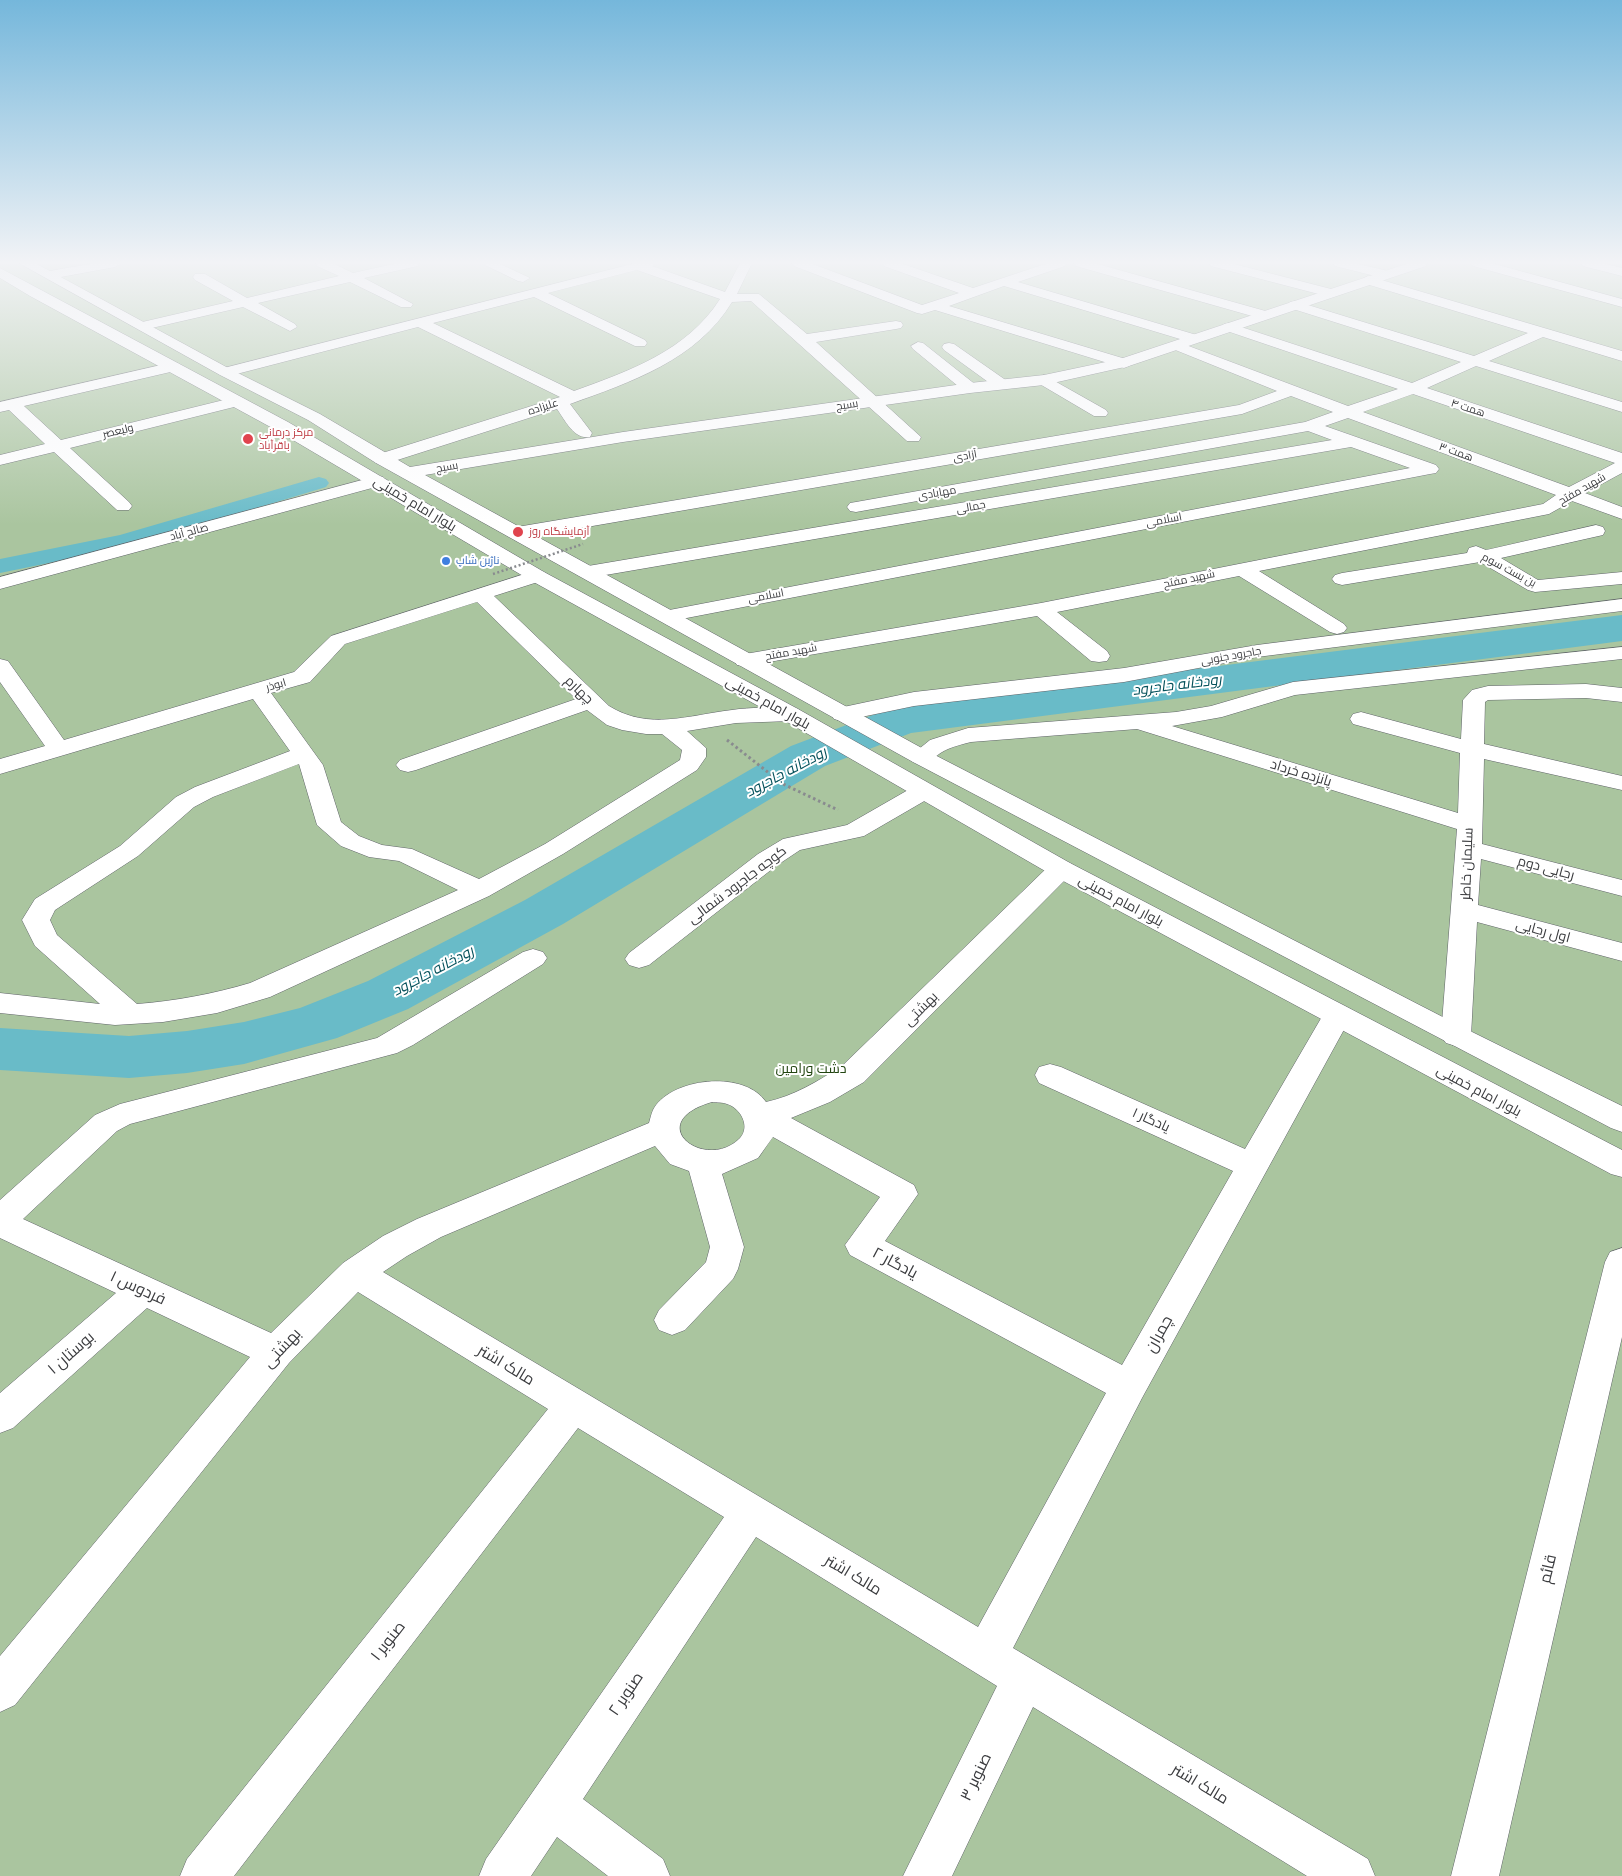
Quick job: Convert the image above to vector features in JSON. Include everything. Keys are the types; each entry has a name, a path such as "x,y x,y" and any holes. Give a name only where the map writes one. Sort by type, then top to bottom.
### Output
{"street":[{"name":"بلوار امام خمینی","path":"143,351 377,481 537,576 790,714 1061,869 1622,1165"},
{"name":"بلوار امام خمینی","path":"187,351 314,417 382,459 921,756 1456,1036 1622,1120"},
{"path":"225,372 309,351"},
{"path":"474,351 567,400 584,433"},
{"name":"علیزاده","path":"382,459 567,400 638,372 677,351"},
{"path":"817,351 912,437"},
{"path":"924,351 970,388"},
{"path":"954,351 1001,384"},
{"path":"1080,351 1124,363"},
{"name":"بسیج","path":"408,473 623,437 873,401 1044,380 1124,363 1164,351"},
{"path":"1189,351 1291,391"},
{"name":"همت ۴","path":"1299,351 1622,459"},
{"path":"1445,351 1622,407"},
{"path":"1309,426 1350,413 1412,389 1498,351"},
{"path":"1604,351 1622,356"},
{"path":"6,405 174,367"},
{"path":"1044,380 1100,413"},
{"name":"همت ۳","path":"1291,391 1622,513"},
{"name":"آزادی","path":"516,533 1242,409 1291,391"},
{"name":"ولیعصر","path":"0,460 236,402"},
{"path":"6,405 57,445 123,506"},
{"name":"اسلامی","path":"666,616 1430,468 1309,426"},
{"name":"مهابادی","path":"839,510 1309,426"},
{"name":"جمالی","path":"588,572 1353,442"},
{"name":"شهید مفتح","path":"745,660 1041,609 1549,508 1570,494 1622,466"},
{"name":"صالح آباد","path":"2,579 377,481"},
{"name":"بن بست سوم","path":"1432,530 1484,556 1535,586 1622,578"},
{"path":"1342,579 1484,556 1596,531"},
{"path":"565,560 712,533"},
{"path":"1240,568 1337,628"},
{"name":"ابوذر","path":"0,767 58,748 302,677 338,640 537,576"},
{"name":"چهارم","path":"480,594 591,701 616,721 635,726 668,726 704,720 790,714"},
{"name":"جاجرود جنوبی","path":"834,709 914,698 1124,675 1257,651 1622,605"},
{"path":"1041,609 1099,656"},
{"path":"921,756 938,745 968,735 1134,722 1214,712 1293,689 1622,653"},
{"path":"0,666 58,748"},
{"path":"258,690 311,765 330,825 350,841 378,852 403,854 480,890"},
{"name":"سلیمان خاطر","path":"1456,1036 1469,836 1474,700 1480,694 1586,691 1622,695"},
{"path":"408,765 591,701"},
{"path":"1361,719 1473,749 1622,783"},
{"name":"پانزده خرداد","path":"1134,722 1469,836"},
{"path":"0,1003 115,1015 163,1012 218,1004 260,990 480,890 554,849 689,765 694,757 694,748 668,726"},
{"path":"130,1014 45,940 36,920 44,905 129,850 185,802 204,792 304,754"},
{"name":"کوچه جاجرود شمالی","path":"639,959 768,860 792,844 855,830 924,791"},
{"name":"رجایی دوم","path":"1469,836 1622,888"},
{"name":"بهشتی","path":"759,1115 787,1110 828,1090 853,1074 1061,869"},
{"name":"اول رجایی","path":"1465,910 1622,952"},
{"path":"0,1222 106,1123 120,1116 386,1046 403,1038 533,958"},
{"name":"چمران","path":"986,1655 1129,1387 1338,1015"},
{"name":"یادگار ۱","path":"1050,1075 1252,1166"},
{"path":"719,1092 741,1097 752,1105 759,1115 760,1127 757,1139 748,1149 727,1160 703,1163 687,1159 674,1152 665,1142 662,1130 664,1118 671,1108 682,1099 696,1093 719,1092"},
{"name":"یادگار ۲","path":"759,1115 902,1194 862,1245 1129,1387"},
{"name":"بهشتی","path":"0,1690 276,1352 355,1273 395,1246 429,1228 662,1130"},
{"path":"672,1320 721,1270 727,1247 703,1163"},
{"name":"فردوس ۱","path":"0,1222 276,1352"},
{"name":"قائم","path":"1475,1876 1622,1262"},
{"name":"مالک اشتر","path":"355,1273 1352,1876"},
{"name":"بوستان ۱","path":"0,1416 143,1290"},
{"name":"صنوبر ۱","path":"204,1876 573,1406"},
{"name":"صنوبر ۲","path":"502,1876 750,1512"},
{"name":"صنوبر ۳","path":"927,1876 1024,1678"},
{"path":"552,1804 646,1876"}],"path":[{"path":"493,574 583,544"},
{"path":"704,720 783,784 868,824"}],"green space":[{"name":"دشت ورامین","path":"0,351 1622,351 1622,1876 0,1876"}],"waterway":[{"path":"0,566 124,541 319,483"},
{"name":"رودخانه جاجرود","path":"0,1049 129,1057 187,1052 244,1043 316,1024 388,995 544,912 808,756 902,720 1622,628"}],"place":[{"name":"مرکز درمانی باقرآباد","path":"248,439"},
{"name":"آزمایشگاه روز","path":"518,532"},
{"name":"ناژین شاپ","path":"446,561"}]}
